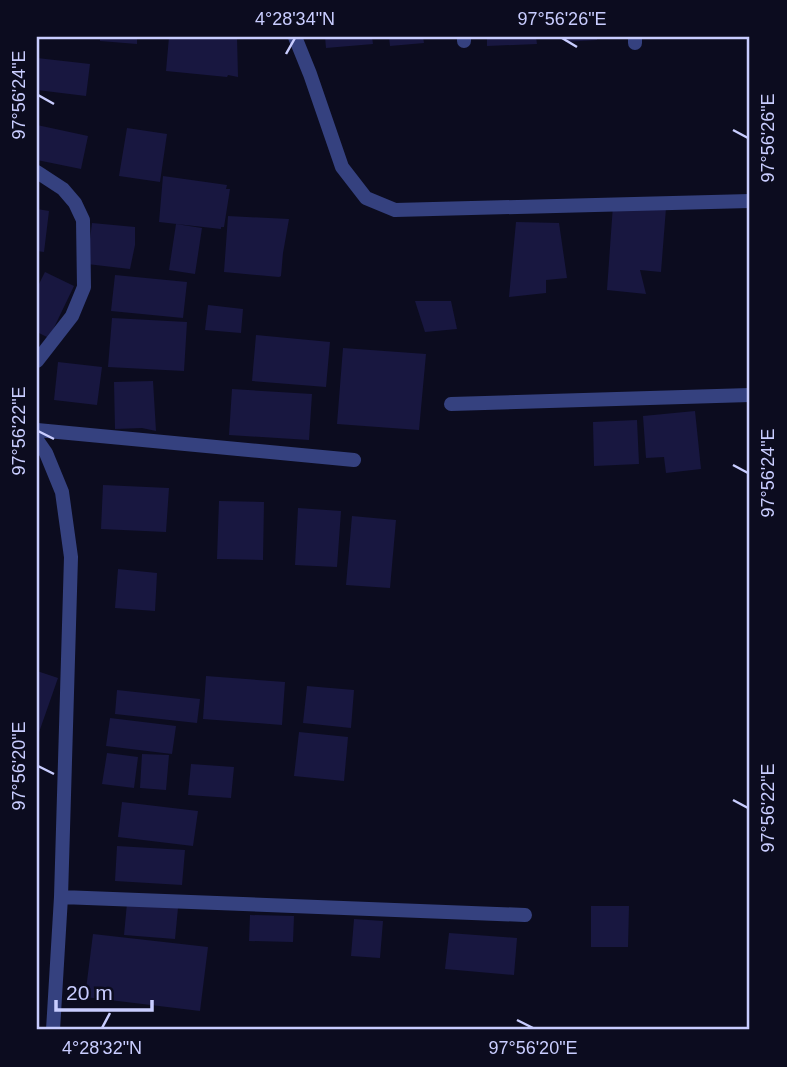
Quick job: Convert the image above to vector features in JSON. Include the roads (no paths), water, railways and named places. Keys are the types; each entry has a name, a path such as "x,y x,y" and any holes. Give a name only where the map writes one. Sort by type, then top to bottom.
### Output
{"street":[{"path":"295,37 342,167 366,198 395,210 750,201"},
{"path":"37,172 63,189 75,203 83,220 84,287 72,316 37,361"},
{"path":"451,404 750,395"},
{"path":"37,430 354,460"},
{"path":"37,440 46,453 62,492 71,557 61,897 53,1030"},
{"path":"61,897 525,915"}]}
